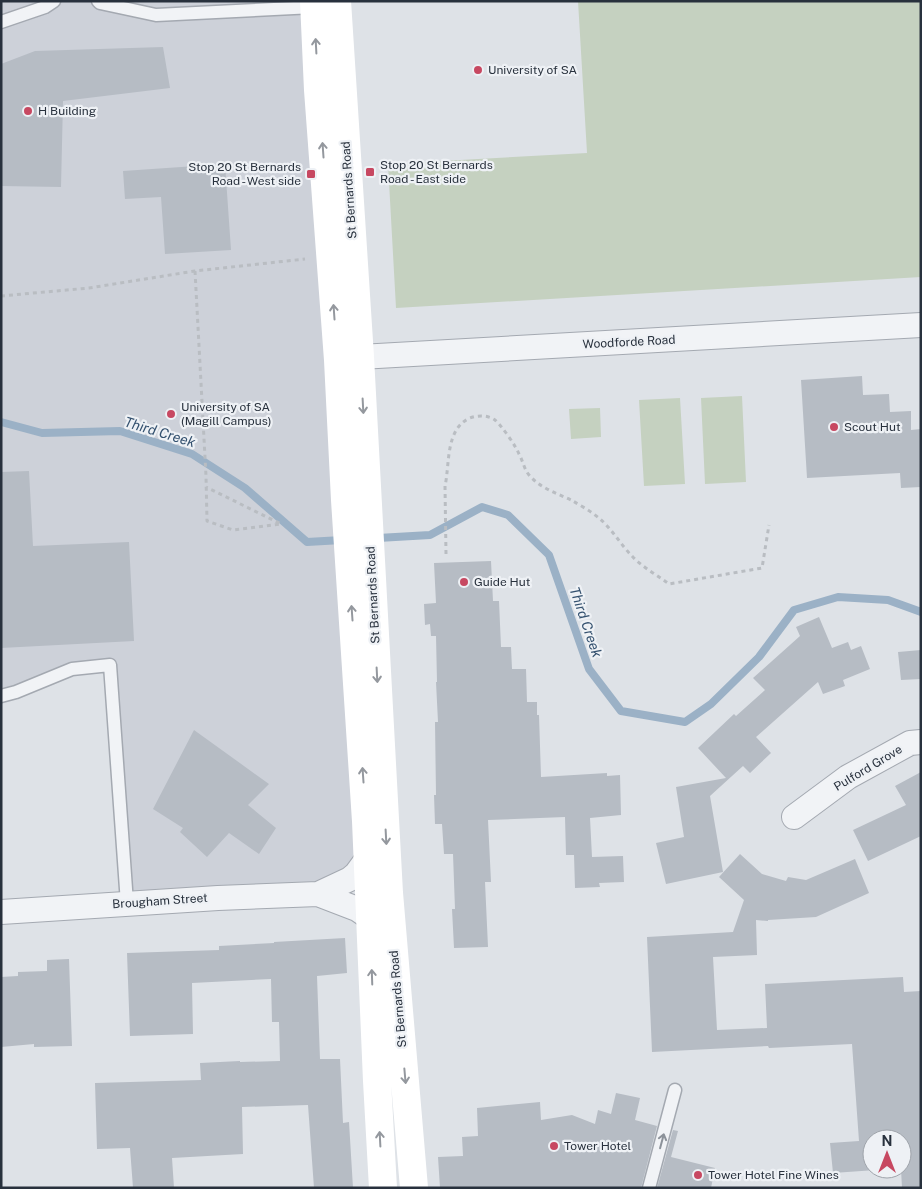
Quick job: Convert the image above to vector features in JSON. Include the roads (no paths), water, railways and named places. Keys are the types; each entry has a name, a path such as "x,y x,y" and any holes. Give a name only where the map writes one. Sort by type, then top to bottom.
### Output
{"main road":[{"name":"St Bernards Road","path":"322,3 319,100 330,256 349,359"},
{"name":"St Bernards Road","path":"322,3 342,89 349,359 357,502 414,1188"},
{"name":"St Bernards Road","path":"357,502 367,859 383,1188"}],"street":[{"name":"Woodforde Road","path":"349,359 921,325"},
{"name":"Pulford Grove","path":"794,817 848,777 910,743 921,742"},
{"name":"Brougham Street","path":"1,912 127,903 318,894 350,879 367,859"},
{"name":"Brougham Street","path":"318,894 357,909 370,918"}],"lane":[{"path":"1,22 45,7 54,1"},
{"path":"98,1 156,15 322,3"},
{"path":"1,696 72,670 110,665 127,903"},
{"path":"649,1188 676,1090"}],"waterway":[{"name":"Third Creek","path":"1,422 42,433 120,431 192,454 245,488 307,542 342,540"},
{"name":"Third Creek","path":"378,538 430,535 482,507 508,515 549,555 589,669 621,711 685,722 711,704 759,657 794,610 838,597 888,600 921,612"}],"place":[{"name":"University of SA","path":"478,70"},
{"name":"H Building","path":"28,111"},
{"name":"Stop 20 St Bernards Road - East side","path":"370,172"},
{"name":"Stop 20 St Bernards Road - West side","path":"311,174"},
{"name":"University of SA (Magill Campus)","path":"171,414"},
{"name":"Scout Hut","path":"834,427"},
{"name":"Guide Hut","path":"464,582"},
{"name":"Tower Hotel","path":"554,1146"},
{"name":"Tower Hotel Fine Wines","path":"698,1175"}]}
